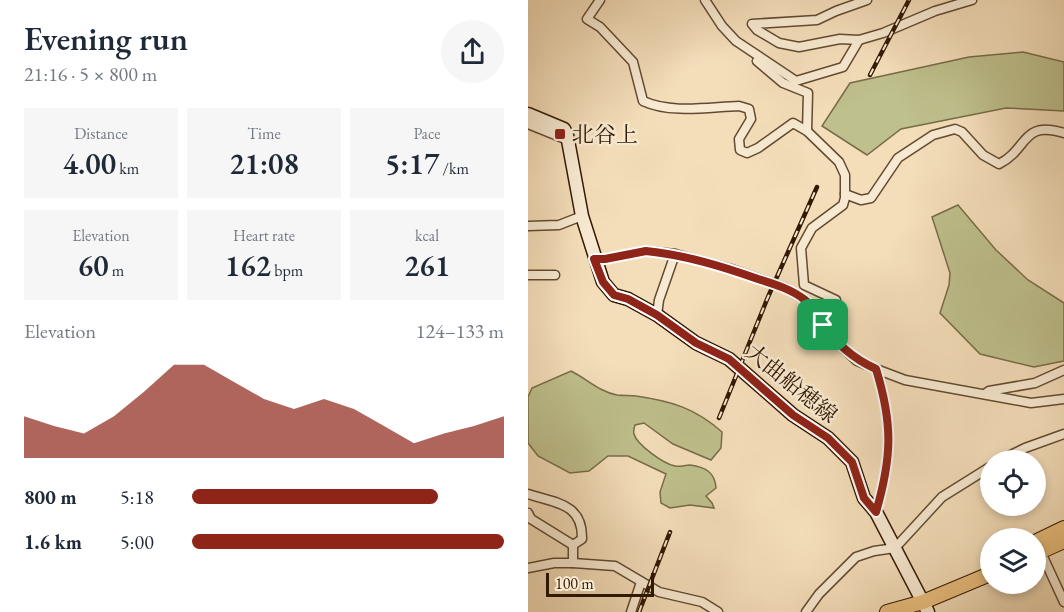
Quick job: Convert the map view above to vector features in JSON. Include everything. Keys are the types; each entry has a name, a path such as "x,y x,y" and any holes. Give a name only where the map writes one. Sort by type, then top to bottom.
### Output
{"main road":[{"path":"528,114 564,129 570,141"},
{"name":"大曲船穂線","path":"570,141 582,216 603,282 614,295 628,299 657,315 696,343 729,359 793,415 828,438 852,462 864,498 876,512 925,607"},
{"path":"1046,541 1064,528"},
{"path":"1046,545 1064,540"},
{"path":"886,612 925,607 980,572"},
{"path":"949,590 980,578"}],"street":[{"path":"600,0 587,19 600,27 633,62 643,101 653,106 672,108 740,106 749,110 751,119 739,139 740,150 747,153 758,148 793,123 807,131 839,162 845,175 843,205 812,228 801,248 804,285 836,300 837,316 823,325"},
{"path":"705,0 728,34 795,81 843,67 859,40"},
{"path":"867,0 817,20 752,24 757,30 779,43 799,47 840,39 859,40 883,33 934,11 972,0"},
{"path":"748,50 748,55 783,83 808,93 807,131"},
{"path":"528,124 570,141"},
{"path":"845,194 861,200 871,198 898,158 933,135 955,129 962,132 983,155 999,164 1014,154 1026,138 1035,131 1050,129 1064,133"},
{"path":"528,226 559,225 582,216"},
{"path":"594,259 646,251 675,254 731,269 785,288 807,301 844,350 857,361 876,369 905,380 1031,404 1064,399"},
{"path":"657,315 658,300 675,254"},
{"path":"528,275 555,275"},
{"path":"876,369 885,397 890,430 885,483 876,512"},
{"path":"984,395 989,391 1035,383 1064,370"},
{"path":"1021,450 1064,434"},
{"path":"806,612 838,574 856,557 895,548 942,497 980,473"},
{"path":"528,494 562,503 572,510 582,531 582,540 573,545"},
{"path":"529,516 573,545"},
{"path":"573,545 573,562"},
{"path":"528,568 573,562 615,566 659,592 702,602 718,612"},
{"path":"1046,565 1064,602"},
{"path":"631,612 641,582"}],"green space":[{"path":"1023,52 1064,62 1064,111 1006,108 901,129 867,155 822,126 850,83 969,57"},
{"path":"958,205 996,250 1028,280 1064,303 1064,361 1034,367 980,354 940,313 949,285 950,273 932,217"},
{"path":"571,371 599,388 617,395 649,398 692,411 722,432 721,448 711,460 673,444 644,423 635,425 634,431 640,443 664,462 675,466 695,466 708,471 714,478 716,488 706,496 714,508 690,505 670,508 661,503 660,492 666,474 628,456 608,456 589,471 570,473 538,456 528,443 528,397 532,388"}],"railway":[{"path":"870,75 909,0"},
{"path":"719,418 768,297 817,187"},
{"path":"639,612 670,532"}],"place":[{"name":"北谷上","path":"560,134"}],"route":[{"path":"646,251 675,254 731,269 785,288 807,301 823,325 844,350 857,361 876,369 885,397 890,430 885,483 876,512 864,498 852,462 828,438 793,415 729,359 696,343 657,315 628,299 614,295 603,282 594,259 646,251"}]}
